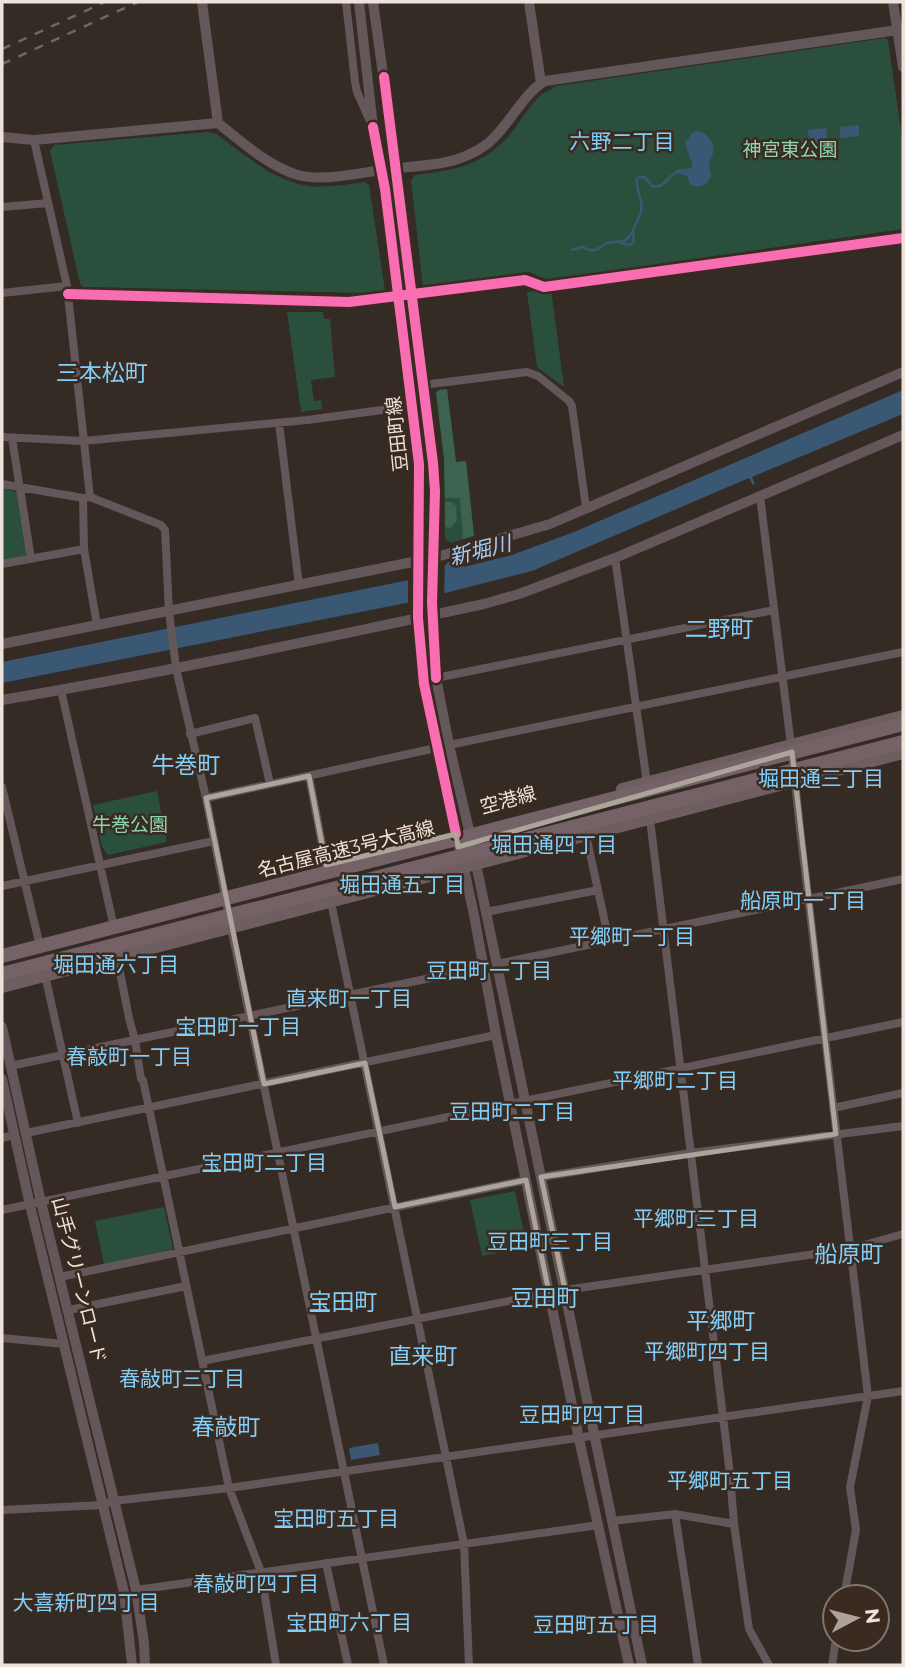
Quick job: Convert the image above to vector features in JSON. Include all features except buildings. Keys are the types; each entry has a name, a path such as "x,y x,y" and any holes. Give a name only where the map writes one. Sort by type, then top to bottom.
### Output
{"highway":[{"name":"名古屋高速3号大高線","path":"2,954 903,724"},
{"path":"824,761 903,735"},
{"name":"名古屋高速3号大高線","path":"2,974 903,742"},
{"path":"21,947 174,921 262,899 644,796 672,783"}],"main road":[{"name":"空港線","path":"2,954 326,865 456,834 903,716"},
{"path":"2,986 903,754"}],"street":[{"path":"202,2 218,122"},
{"path":"346,2 357,92 373,127"},
{"name":"豆田町線","path":"359,2 373,127 385,189 419,464 418,618"},
{"name":"豆田町線","path":"373,2 433,463 435,491 432,615"},
{"path":"529,2 541,83"},
{"path":"893,2 903,67"},
{"path":"2,137 33,140 218,122 276,166 301,176 325,177 442,163 465,156 487,144 541,83 550,80 898,30"},
{"path":"33,140 67,286 83,441 86,498 84,549 97,625"},
{"path":"2,207 48,202"},
{"path":"2,293 67,286"},
{"path":"423,385 527,372 538,376 572,406 586,508"},
{"path":"2,644 299,584 432,564 550,524 903,372"},
{"path":"2,437 83,441 279,423 412,406"},
{"path":"279,423 299,584"},
{"path":"2,700 61,690 175,663 418,618 519,594 615,558 903,435"},
{"path":"12,438 31,559"},
{"path":"2,484 86,498 161,525 165,530 175,663 206,798 384,1665"},
{"path":"760,496 868,1396 850,1487 856,1530 847,1583"},
{"path":"2,564 84,549"},
{"path":"615,558 647,783"},
{"path":"436,678 774,610"},
{"path":"432,615 436,678 449,745 469,830 642,1665"},
{"path":"418,618 424,684 436,748 474,915 579,1439 629,1665"},
{"path":"449,745 903,652"},
{"path":"61,690 113,923"},
{"path":"190,734 255,718 270,784"},
{"path":"206,798 436,748"},
{"path":"309,776 326,865"},
{"path":"2,787 39,942"},
{"path":"650,819 734,1524 749,1629 769,1665"},
{"path":"586,835 609,941"},
{"path":"2,887 214,841"},
{"path":"497,964 903,880"},
{"path":"486,912 597,890"},
{"path":"331,902 464,1544 469,1665"},
{"path":"117,957 229,1488 261,1572 275,1665"},
{"path":"10,1066 483,967"},
{"path":"45,975 78,1123"},
{"path":"2,1210 903,1022"},
{"name":"山手グリーンロード","path":"2,1027 26,1133 36,1203 64,1344 124,1591 132,1665"},
{"path":"26,1133 496,1035"},
{"name":"山手グリーンロード","path":"2,1079 14,1135 61,1276 136,1590 145,1665"},
{"path":"833,1108 903,1093"},
{"path":"541,1177 691,1153 903,1126"},
{"path":"2,1138 14,1135"},
{"path":"61,1276 526,1180"},
{"path":"202,1361 565,1290 850,1250 903,1234"},
{"path":"69,1310 186,1286"},
{"path":"2,1338 64,1344"},
{"path":"2,1510 102,1504 229,1488 903,1391"},
{"path":"612,1521 676,1514 734,1524"},
{"path":"676,1514 698,1665"},
{"path":"136,1590 599,1525"},
{"path":"326,1563 348,1665"}],"highlighted area":[{"path":"792,752 836,1134 541,1177 565,1290 549,1293 526,1180 395,1207 365,1063 264,1084 206,798 309,776 326,865 456,834 458,847"}],"green space":[{"name":"神宮東公園","path":"885,38 888,40 903,145 903,229 548,280 529,272 423,286 411,181 415,175 454,169 487,155 508,137 542,94 556,86"},
{"path":"208,132 216,134 284,179 310,186 365,182 369,185 385,291 367,293 83,287 50,151 54,145"},
{"path":"521,282 522,287 468,293 467,289"},
{"path":"551,289 564,387 537,367 527,292"},
{"path":"287,312 323,312 324,319 330,319 335,377 311,380 314,401 321,400 322,409 301,412"},
{"path":"447,389 456,462 466,461 474,536 451,543 445,539 444,458 436,393"},
{"path":"447,389 456,462 466,461 474,536 463,539 460,498 445,498 444,458 436,393"},
{"path":"2,488 17,492 27,553 25,556 2,561"},
{"path":"445,502 452,502 456,506 457,521 450,528 445,527"},
{"name":"牛巻公園","path":"157,791 167,842 108,855 102,847 93,805"},
{"path":"515,1191 527,1247 482,1256 470,1200"},
{"path":"164,1207 173,1249 104,1264 95,1221"}],"water":[{"path":"858,125 859,136 840,138 840,127"},
{"path":"826,128 829,157 811,160 808,130"},
{"path":"697,131 710,138 713,145 709,165 711,177 699,187 690,184 687,176 677,173 677,170 692,168 692,160 685,143 692,133"},
{"name":"新堀川","path":"903,390 903,414 752,477 755,484 753,485 749,478 532,571 406,603 2,683 2,662 409,580 444,567 448,562 460,560 464,567 512,555 574,532"},
{"path":"378,1443 380,1455 351,1460 349,1448"}],"pier":[{"path":"445,566 444,597 408,606 408,576"}],"waterway":[{"path":"572,250 582,247 594,250 607,243 626,240 641,212 637,179 645,177 652,186 656,186 663,184 677,172"},
{"path":"621,243 630,245 634,242 633,232"}],"railway":[{"path":"2,49 105,2"},
{"path":"2,64 138,2"}],"cycle path":[{"path":"384,77 433,463 435,491 432,603 436,678"},
{"path":"373,127 385,189 419,464 418,618 424,684 456,834"},
{"path":"68,294 349,302 525,280 544,287 903,238"}],"district":[{"name":"六野二丁目","path":"622,141"},
{"name":"三本松町","path":"102,373"},
{"name":"二野町","path":"719,629"},
{"name":"牛巻町","path":"186,765"},
{"name":"堀田通三丁目","path":"821,778"},
{"name":"堀田通四丁目","path":"554,844"},
{"name":"堀田通五丁目","path":"402,884"},
{"name":"船原町一丁目","path":"803,900"},
{"name":"平郷町一丁目","path":"632,936"},
{"name":"堀田通六丁目","path":"116,964"},
{"name":"豆田町一丁目","path":"489,970"},
{"name":"直来町一丁目","path":"349,998"},
{"name":"宝田町一丁目","path":"238,1026"},
{"name":"春敲町一丁目","path":"129,1056"},
{"name":"平郷町二丁目","path":"675,1080"},
{"name":"豆田町二丁目","path":"512,1111"},
{"name":"宝田町二丁目","path":"264,1162"},
{"name":"平郷町三丁目","path":"696,1218"},
{"name":"豆田町三丁目","path":"550,1241"},
{"name":"船原町","path":"849,1254"},
{"name":"豆田町","path":"545,1298"},
{"name":"宝田町","path":"343,1302"},
{"name":"平郷町","path":"721,1321"},
{"name":"平郷町四丁目","path":"707,1351"},
{"name":"直来町","path":"423,1356"},
{"name":"春敲町三丁目","path":"182,1378"},
{"name":"豆田町四丁目","path":"582,1414"},
{"name":"春敲町","path":"226,1427"},
{"name":"平郷町五丁目","path":"730,1480"},
{"name":"宝田町五丁目","path":"336,1518"},
{"name":"春敲町四丁目","path":"256,1583"},
{"name":"大喜新町四丁目","path":"86,1602"},
{"name":"宝田町六丁目","path":"349,1622"},
{"name":"豆田町五丁目","path":"596,1624"}]}
